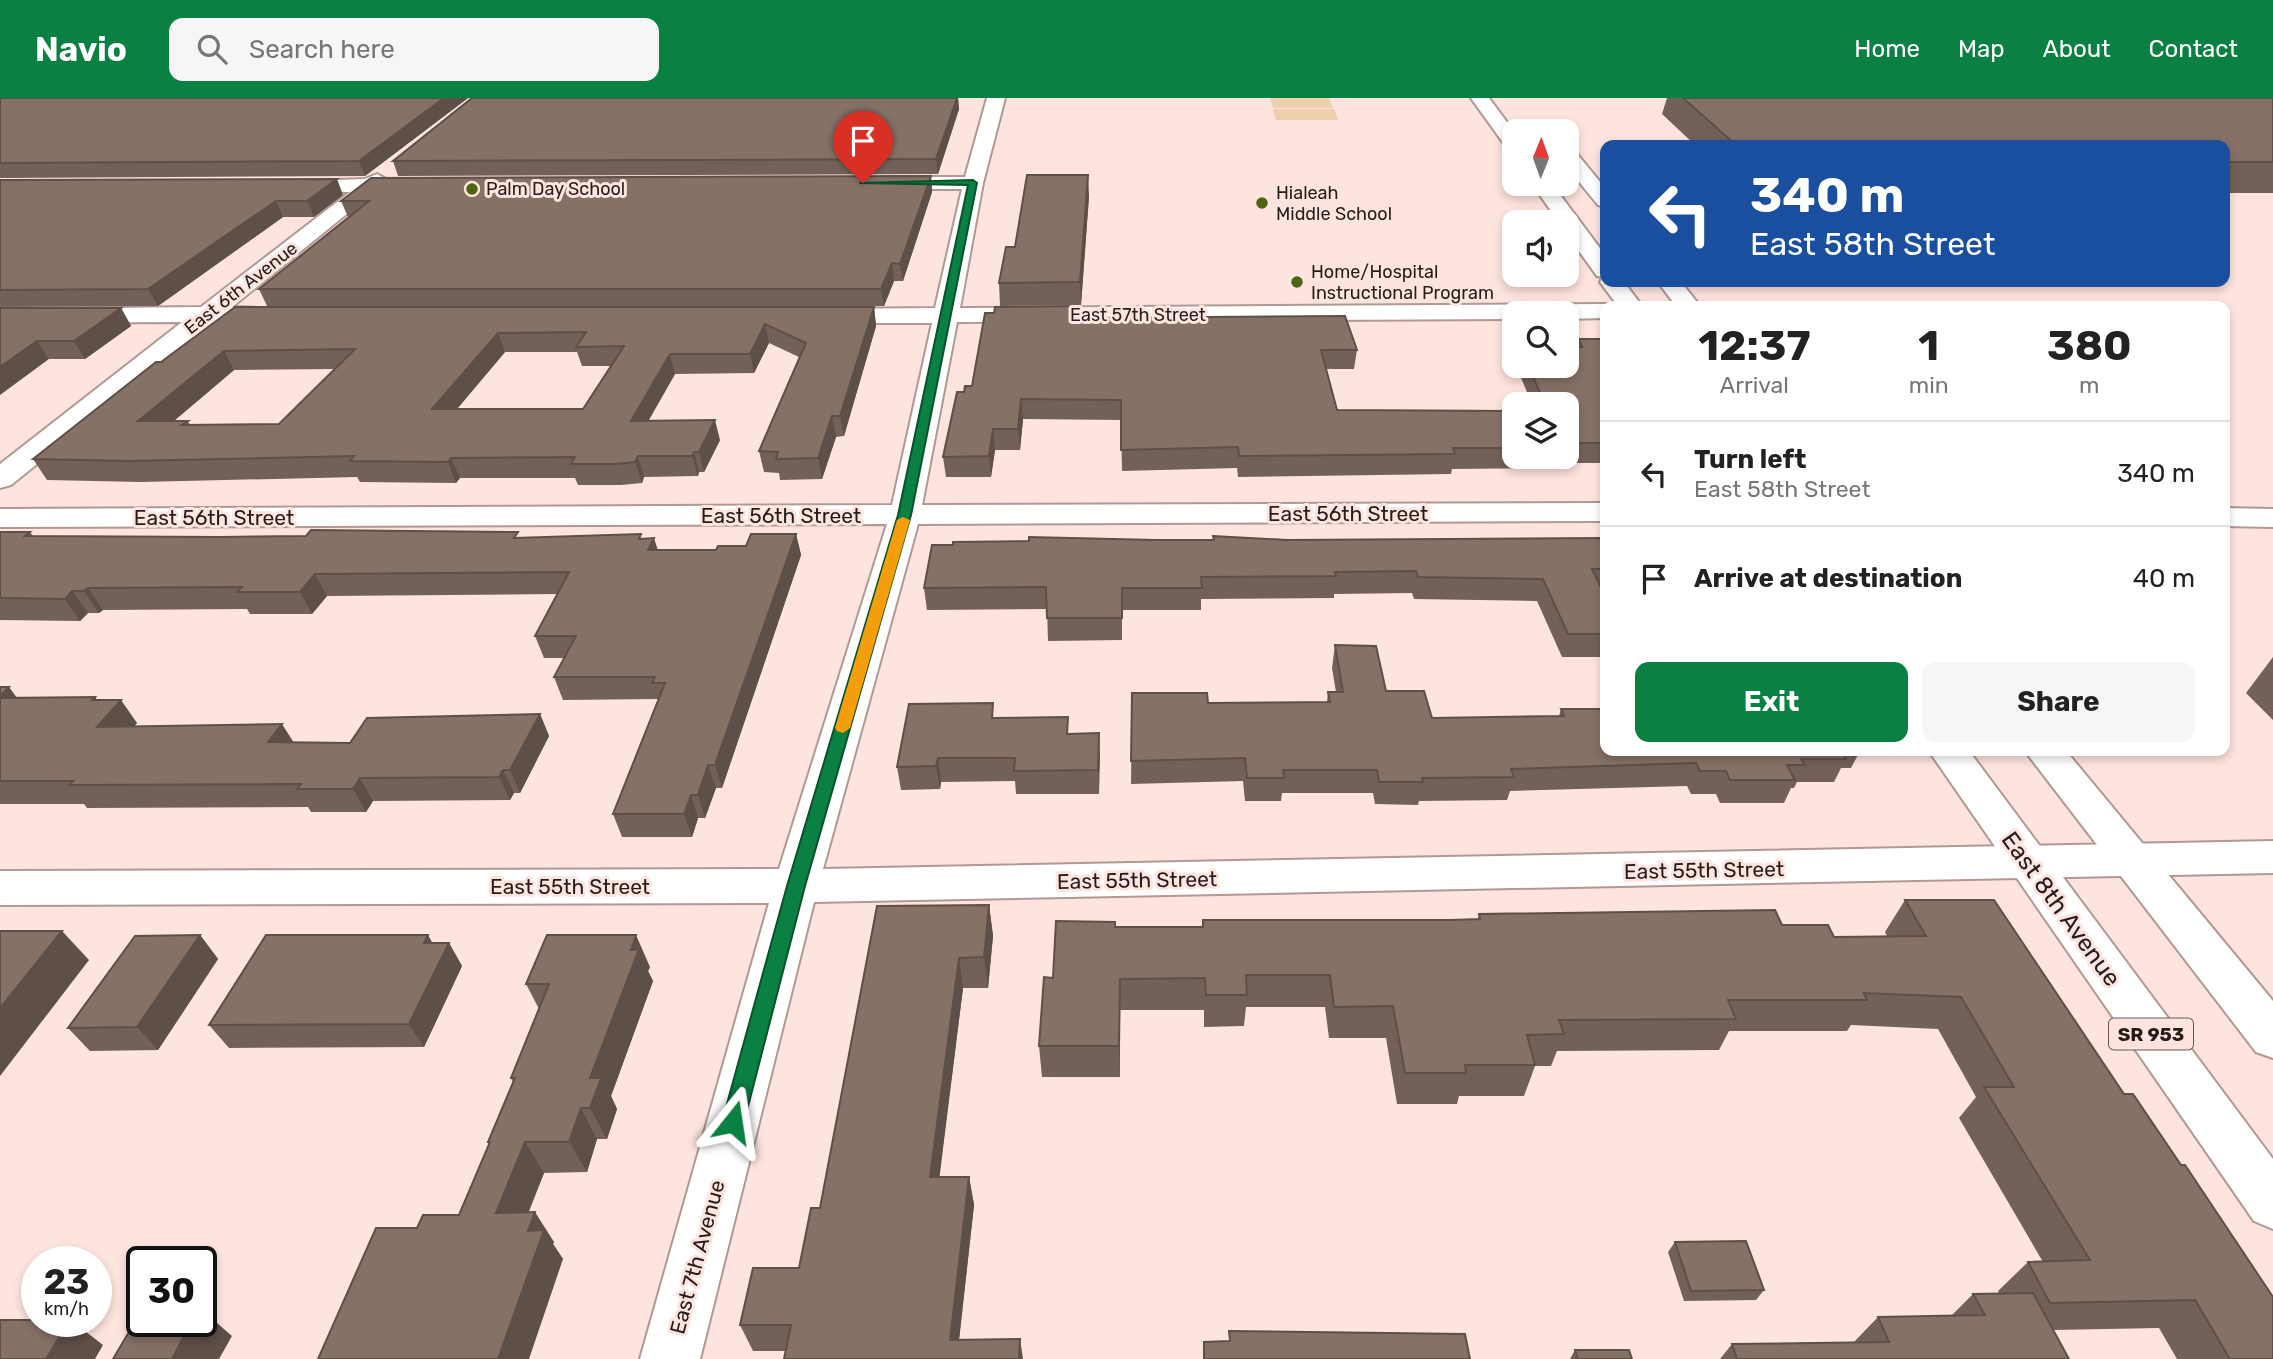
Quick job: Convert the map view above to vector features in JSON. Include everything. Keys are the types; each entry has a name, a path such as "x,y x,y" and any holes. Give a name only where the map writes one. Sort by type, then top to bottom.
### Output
{"street":[{"name":"East 7th Avenue","path":"670,1359 796,886 905,515 973,183 996,98"},
{"path":"1480,98 1502,128"},
{"path":"1531,109 1539,119"},
{"name":"East 6th Avenue","path":"0,479 401,162"},
{"path":"1579,169 1600,195"},
{"path":"861,183 973,183"},
{"path":"275,186 441,185"},
{"path":"1551,196 1600,264"},
{"path":"1673,287 1684,301"},
{"name":"East 57th Street","path":"791,316 1600,311"},
{"path":"0,316 305,314"},
{"name":"East 56th Street","path":"0,518 1600,513"},
{"path":"2230,517 2273,518"},
{"name":"East 8th Avenue","path":"1952,756 2273,1203"},
{"path":"2048,756 2273,1037"},
{"name":"East 55th Street","path":"0,888 796,886 2273,858"}],"shaded area":[{"path":"1270,98 1329,98 1333,108 1273,108"},
{"path":"1273,109 1334,109 1338,120 1276,120"}],"building":[{"path":"0,98 444,98 359,161 0,163"},
{"path":"472,98 957,98 936,159 393,161"},
{"path":"1683,98 2273,98 2273,162 2230,162 2230,140 1730,140"},
{"path":"1027,175 1088,175 1080,282 999,283 1006,247 1015,247"},
{"path":"931,176 900,264 892,263 881,289 259,289 369,201 341,201 371,178"},
{"path":"337,179 307,201 276,201 148,289 0,290 0,180"},
{"path":"1079,306 1078,318 1345,316 1357,350 1321,350 1337,410 1502,411 1502,448 1453,448 1455,454 1239,456 1238,447 1121,450 1121,400 1021,399 1018,429 993,429 989,456 943,457 957,392 964,392 965,386 972,386 985,313 994,313 995,307"},
{"path":"235,307 874,307 840,416 832,416 818,458 776,459 778,452 759,451 806,343 765,324 750,354 670,354 631,421 715,420 699,452 694,452 692,456 638,456 635,462 615,464 571,464 575,457 451,458 448,462 350,461 354,456 129,461 33,459 156,362 161,362","holes":["586,332 576,347 624,346 583,409 432,409 498,333","355,349 279,424 182,425 188,421 138,421 224,351"]},
{"path":"0,308 121,308 74,341 37,341 0,367"},
{"path":"1579,339 1600,339 1600,443 1579,443 1579,392 1540,392 1533,378 1579,378 1579,347 1582,347"},
{"path":"311,530 518,532 514,538 641,534 639,539 654,538 648,550 716,550 718,546 746,546 751,534 796,534 715,765 708,765 698,795 691,795 684,814 613,814 665,683 652,683 655,677 554,677 576,636 535,636 569,572 315,574 300,592 237,592 242,587 88,588 84,591 72,591 65,599 0,598 0,532 30,532 25,536 219,537 306,536"},
{"path":"1213,536 1287,540 1600,538 1600,569 1592,569 1600,585 1600,634 1568,634 1543,579 1418,577 1416,571 1335,572 1336,576 1201,577 1202,588 1122,588 1122,618 1047,618 1046,587 924,588 932,545 953,545 953,542 1029,541 1029,537 1214,540"},
{"path":"1335,645 1376,646 1386,691 1424,691 1432,718 1564,716 1561,709 1600,709 1600,756 1844,756 1846,759 1801,759 1805,765 1787,765 1795,780 1730,780 1726,771 1700,771 1696,763 1511,769 1514,777 1422,778 1423,782 1379,782 1377,770 1283,770 1284,778 1247,778 1245,758 1131,761 1132,693 1207,693 1208,703 1330,702 1328,692 1343,692"},
{"path":"0,687 9,687 0,696"},
{"path":"95,697 92,700 121,700 97,727 282,724 268,742 350,743 367,718 540,714 510,770 503,770 499,777 360,778 353,789 297,789 301,784 69,785 73,781 0,781 0,698"},
{"path":"993,703 992,718 1068,717 1067,734 1099,733 1098,770 1014,771 1015,758 938,758 936,766 897,767 909,704"},
{"path":"1905,900 1994,900 2124,1094 2133,1094 2181,1165 2185,1165 2273,1297 2273,1359 2230,1359 2195,1300 2050,1303 2028,1262 2090,1260 1984,1087 2014,1087 1961,997 1864,993 1867,1000 1728,1000 1736,1019 1559,1020 1564,1034 1527,1035 1535,1065 1465,1065 1466,1073 1405,1073 1393,1006 1334,1007 1330,975 1246,975 1247,995 1206,995 1205,978 1120,979 1119,1046 1039,1046 1044,977 1053,978 1056,921 1115,922 1115,927 1203,927 1203,920 1451,920 1480,919 1479,914 1775,910 1782,925 1828,925 1834,937 1926,936"},
{"path":"989,905 984,957 959,958 930,1177 969,1177 950,1340 1020,1339 1019,1359 784,1359 791,1325 740,1325 753,1268 799,1268 811,1208 820,1208 877,906"},
{"path":"0,931 62,931 0,1008"},
{"path":"200,935 137,1027 68,1028 135,936"},
{"path":"266,935 428,935 424,943 449,943 409,1024 209,1025"},
{"path":"547,935 636,935 631,950 639,949 590,1078 601,1078 590,1108 581,1108 569,1142 525,1142 496,1213 535,1212 528,1231 544,1230 498,1359 318,1359 376,1228 417,1228 423,1215 459,1215 515,1078 511,1078 549,984 526,984"},
{"path":"1746,1241 1764,1290 1691,1291 1675,1242"},
{"path":"2033,1293 2069,1359 1737,1359 1732,1344 1889,1342 1878,1317 1985,1315 1973,1294"},
{"path":"0,1320 21,1320 21,1337 59,1337 46,1359 0,1359"},
{"path":"1229,1331 1465,1334 1470,1359 1204,1359 1204,1342 1230,1341"},
{"path":"126,1337 184,1337 172,1359 113,1359"},
{"path":"1575,1350 1629,1350 1632,1359 1578,1359"}],"slow traffic":[{"path":"843,728 903,520"}],"place":[{"name":"Palm Day School","path":"472,189"},
{"name":"Hialeah Middle School","path":"1262,203"},
{"name":"Home/Hospital Instructional Program","path":"1297,282"}],"route":[{"path":"733,1122 796,886 905,515 973,183 863,183"}]}
